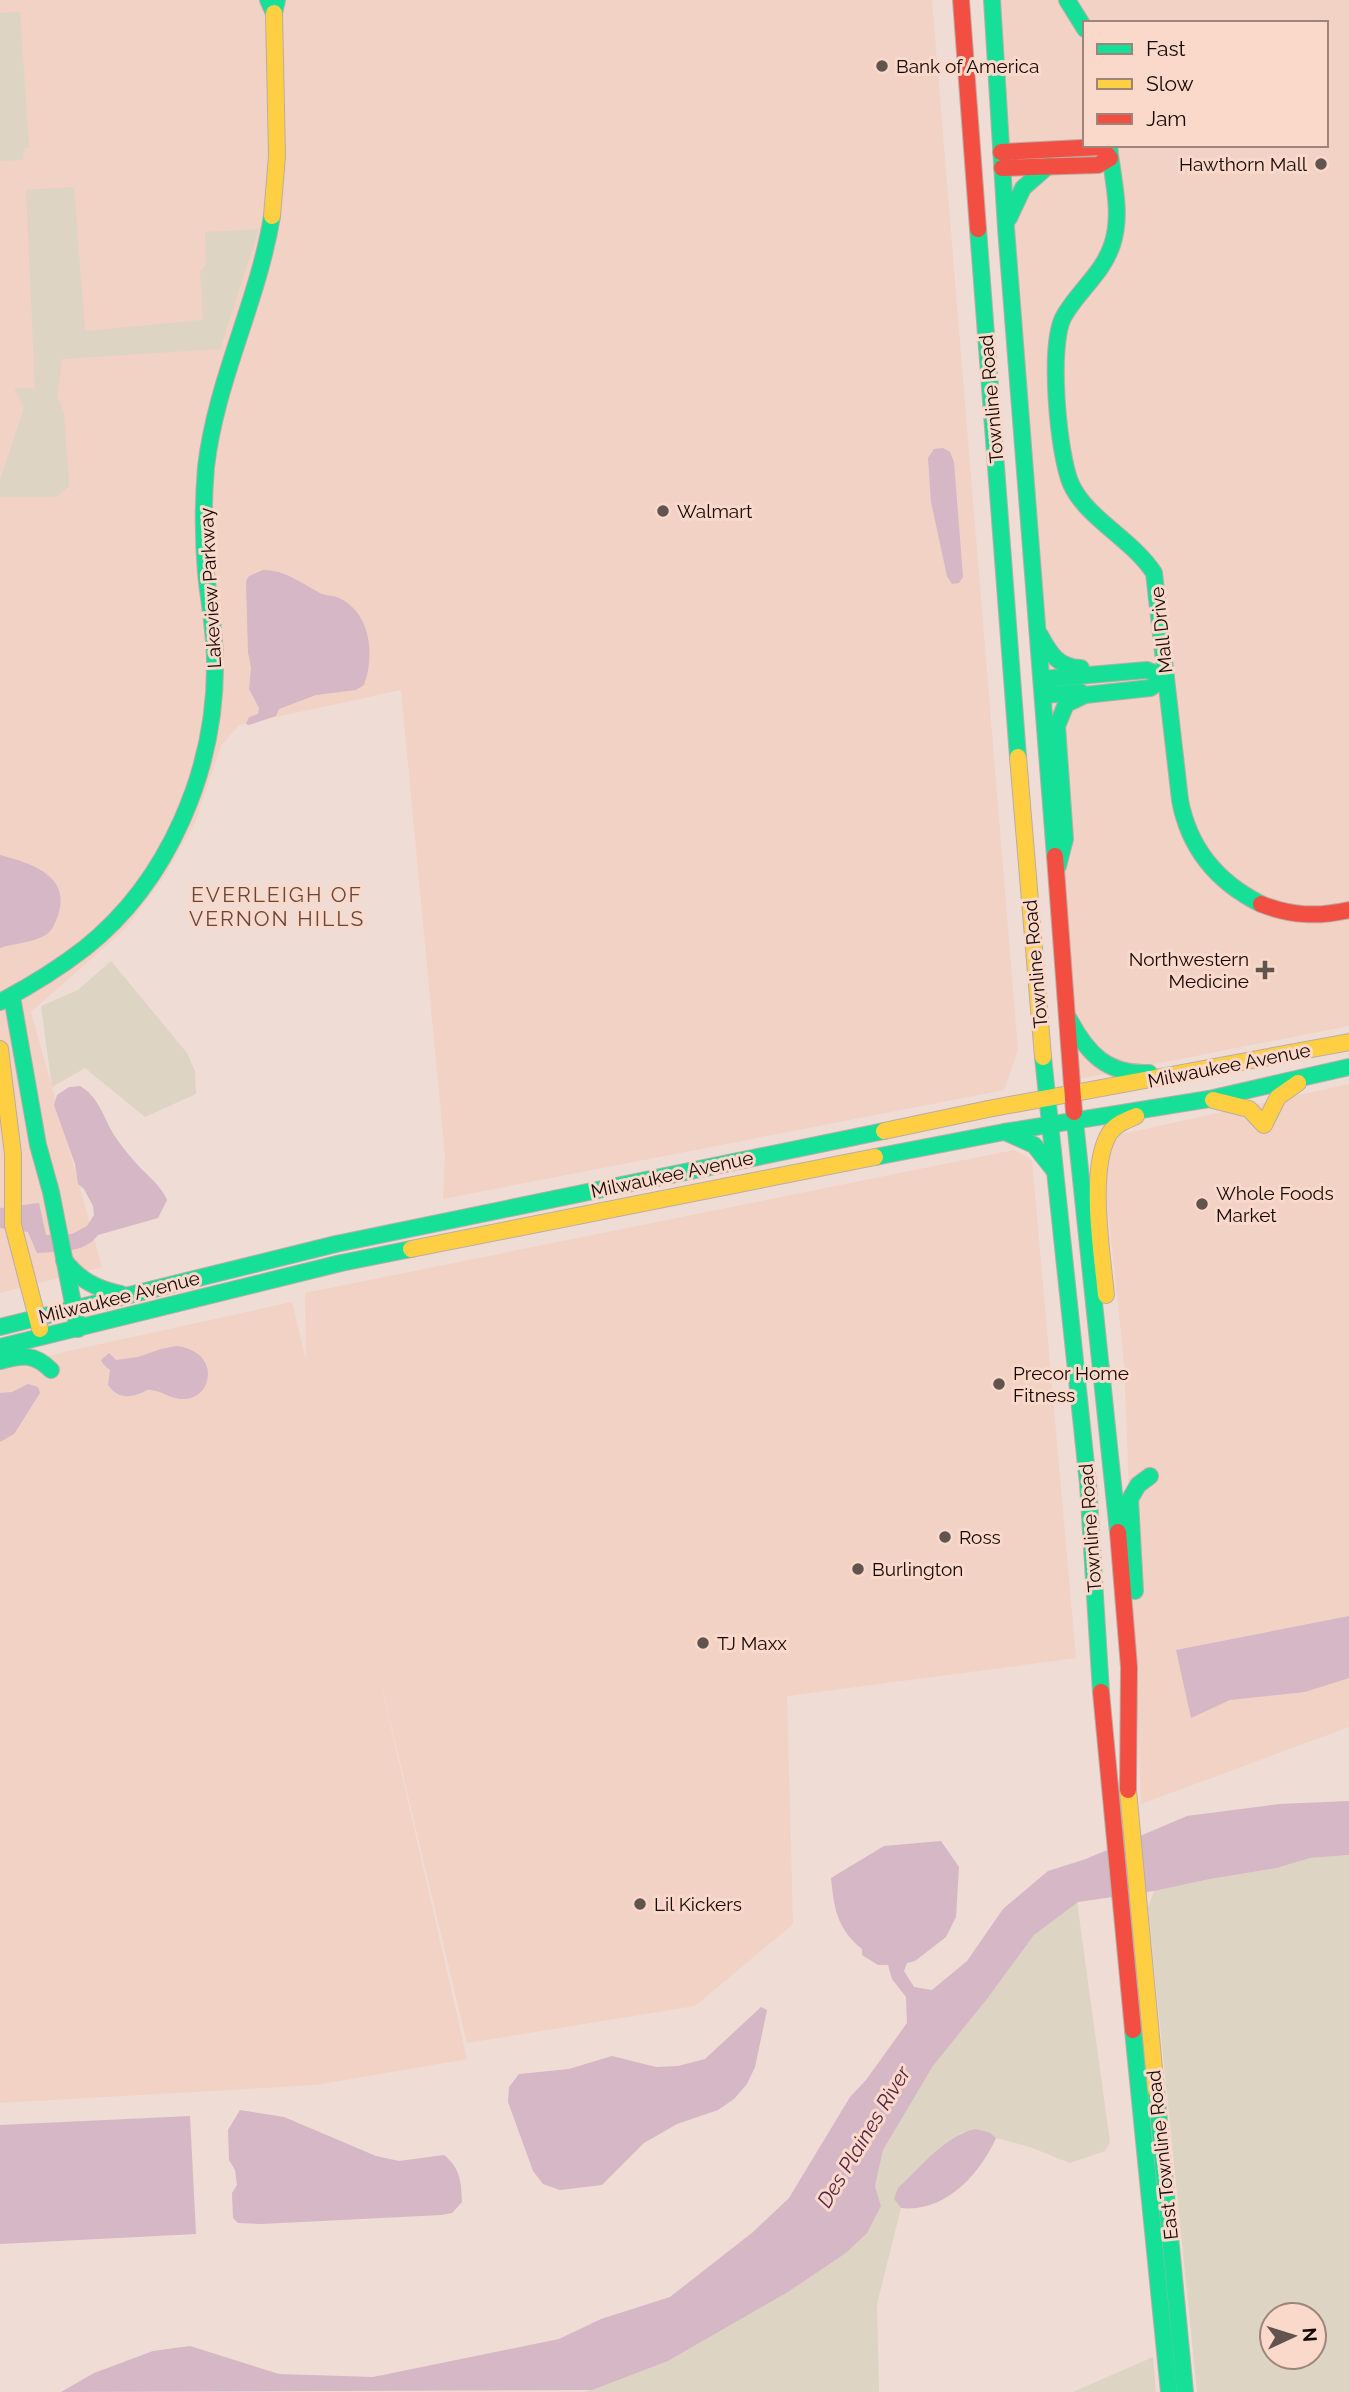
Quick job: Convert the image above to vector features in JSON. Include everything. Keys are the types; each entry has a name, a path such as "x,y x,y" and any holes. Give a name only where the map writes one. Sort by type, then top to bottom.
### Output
{"main road":[{"name":"Townline Road","path":"961,0 1027,873 1047,1098 1088,1484 1103,1729 1123,1927"},
{"name":"Townline Road","path":"992,0 1001,160 1043,679 1065,1011 1110,1449 1129,1667 1128,1797 1139,1919"},
{"path":"1067,0 1083,26"},
{"name":"Lakeview Parkway","path":"6,999 53,974 81,953 108,929 130,904 173,840 201,774 211,725 215,675 214,636 205,556 206,477 219,398 261,271 272,214 279,141 273,4"},
{"path":"1101,147 1110,152 1098,164 1048,166 1001,160 1101,147"},
{"name":"Mall Drive","path":"1110,152 1116,235 1104,261 1067,310 1057,334 1056,355 1064,456 1071,484 1090,509 1138,550 1154,573 1182,814 1192,839 1210,866 1236,890 1270,908 1312,914 1349,910"},
{"path":"1006,228 1016,196 1032,176 1048,166"},
{"path":"1039,633 1055,659 1067,668 1119,665 1131,671"},
{"path":"1043,679 1147,670 1166,678"},
{"path":"1056,875 1065,839 1057,726 1066,704 1085,695 1150,688 1166,678"},
{"path":"1044,695 1080,692 1085,695"},
{"path":"6,999 51,1192 78,1329"},
{"path":"1065,1011 1080,1040 1098,1061 1137,1074 1271,1056"},
{"name":"Milwaukee Avenue","path":"0,1327 336,1244 1047,1098 1349,1042"},
{"path":"0,1049 13,1154 12,1203 16,1235 42,1337"},
{"name":"Milwaukee Avenue","path":"0,1347 341,1264 1004,1132 1209,1099 1349,1067"},
{"path":"1209,1099 1249,1110 1264,1125 1278,1097 1307,1077"},
{"path":"1110,1449 1118,1416 1098,1216 1101,1152 1110,1131 1145,1110"},
{"path":"1004,1132 1026,1139 1043,1152 1055,1172"},
{"path":"63,1258 73,1273 86,1284 103,1291 128,1295"},
{"path":"0,1361 36,1356 51,1370"},
{"path":"1129,1667 1137,1644 1130,1500 1138,1485 1150,1476"},
{"name":"East Townline Road","path":"1139,1919 1185,2392"},
{"name":"East Townline Road","path":"1123,1927 1168,2392"}],"shaded area":[{"path":"0,0 932,0 1018,1050 1004,1090 443,1199 445,1156 401,690 239,725 221,746 195,823 164,877 125,929 31,1012 102,1267 0,1293"},
{"name":"Hawthorn Mall","path":"998,0 1349,0 1349,1026 1078,1079 1007,154"},
{"path":"20,12 29,147 24,149 23,160 0,161 0,13"},
{"path":"74,187 85,331 203,320 200,272 206,265 205,232 259,229 220,349 62,359 57,397 64,412 69,486 57,497 0,497 0,480 24,408 14,388 35,388 26,190"},
{"path":"111,961 187,1053 195,1071 196,1094 145,1117 85,1068 52,1087 41,1006 78,990"},
{"path":"1349,1084 1349,1727 1141,1804 1124,1362 1102,1155 1118,1135"},
{"path":"1014,1150 1032,1160 1076,1658 787,1696 793,1924 695,2006 467,2043 373,1649 467,2059 316,2085 0,2103 0,1369 64,1352 292,1302 306,1360 305,1293"},
{"path":"1349,1855 1349,2392 1197,2392 1148,1907 1154,1891 1277,1868 1310,1858"},
{"path":"1077,1902 1110,2142 1105,2151 1070,2163 975,2129 961,2133 894,2199 901,2208 877,2304 879,2392 584,2392 668,2361 788,2292 846,2253 866,2233 881,2206 875,2186 883,2150 933,2066 1034,1935"},
{"path":"1153,2357 1156,2392 1073,2392"}],"water":[{"path":"943,448 950,452 954,462 963,577 959,583 952,584 947,576 931,502 928,458 934,449"},
{"path":"263,570 285,574 350,605 364,624 368,636 369,661 364,685 356,690 316,695 279,709 276,716 249,725 246,724 249,717 258,714 259,708 249,689 251,668 246,581 249,576"},
{"path":"0,855 24,862 46,873 59,890 61,902 58,916 47,934 0,948"},
{"path":"80,1086 92,1096 119,1142 167,1200 158,1218 98,1235 86,1246 78,1249 37,1253 28,1232 0,1228 0,1208 39,1203 46,1235 72,1234 87,1226 94,1215 93,1206 84,1189 78,1184 75,1164 54,1105 57,1095 69,1087"},
{"path":"176,1346 191,1350 201,1357 206,1365 206,1384 201,1392 193,1397 179,1399 149,1390 122,1396 108,1385 110,1370 101,1360 109,1353 116,1360"},
{"path":"28,1384 38,1387 40,1393 14,1434 0,1442 0,1393 12,1392"},
{"path":"1349,1616 1349,1678 1305,1692 1230,1700 1191,1718 1176,1650"},
{"name":"Des Plaines River","path":"1349,1801 1349,1855 1310,1858 1277,1868 1078,1902 1034,1935 933,2066 883,2150 875,2186 881,2206 867,2233 846,2253 788,2292 668,2361 592,2390 61,2392 94,2373 153,2351 190,2346 279,2374 373,2377 559,2339 601,2319 670,2297 753,2232 789,2198 850,2097 866,2080 907,2023 906,1997 892,1979 888,1965 878,1965 862,1955 862,1949 842,1926 831,1878 884,1846 941,1841 959,1867 956,1917 946,1937 915,1961 907,1963 904,1971 914,1987 932,1990 967,1961 1003,1909 1048,1871 1086,1859 1187,1816 1279,1804"},
{"path":"761,2007 767,2010 755,2067 747,2084 734,2099 718,2110 677,2124 644,2143 602,2185 560,2190 543,2184 533,2171 508,2102 509,2087 519,2074 569,2069 612,2056 656,2067 678,2066 705,2059"},
{"path":"240,2110 284,2117 376,2156 399,2161 444,2155 457,2171 462,2202 452,2213 441,2215 238,2223 233,2218 232,2193 237,2185 235,2170 229,2160 228,2130"},
{"path":"190,2116 196,2234 0,2244 0,2125"},
{"path":"975,2129 989,2132 996,2138 971,2177 946,2198 917,2208 901,2208 894,2199 898,2188 944,2145"}],"traffic: fast":[{"path":"268,0 274,13 277,0"},
{"path":"992,0 1006,228 1055,856"},
{"path":"1067,0 1083,26"},
{"path":"1109,147 1117,208 1112,245 1097,273 1064,316 1059,330 1057,399 1066,470 1071,484 1087,507 1134,550 1154,573 1184,818 1207,862 1231,885 1261,904"},
{"path":"1009,218 1023,188 1048,166"},
{"path":"0,1002 65,963 115,921 141,890 163,856 182,820 196,782 207,743 215,663 204,547 206,467 219,403 266,248 272,216"},
{"path":"978,229 1018,757"},
{"path":"1040,635 1056,658 1066,665 1081,668"},
{"path":"1043,679 1147,670 1166,678"},
{"path":"1044,695 1080,692 1085,695 1150,688 1166,678"},
{"path":"1058,866 1065,839 1057,726 1066,704 1085,695"},
{"path":"12,997 38,1145 51,1192 78,1329"},
{"path":"1069,1019 1091,1052 1110,1066 1134,1073 1149,1073"},
{"path":"1043,1057 1088,1484 1101,1692"},
{"path":"875,1157 1004,1132 1209,1099 1349,1067"},
{"path":"1074,1112 1118,1532"},
{"path":"0,1327 336,1244 884,1131"},
{"path":"1005,1132 1034,1145 1053,1169"},
{"path":"0,1347 341,1263 411,1249"},
{"path":"64,1260 89,1283 121,1294"},
{"path":"0,1361 14,1357 33,1358 51,1370"},
{"path":"1135,1591 1130,1499 1138,1485 1150,1476"},
{"path":"1133,2030 1169,2392"},
{"path":"1156,2090 1185,2392"}],"traffic: slow":[{"path":"272,216 277,156 274,13"},
{"path":"1018,757 1043,1057"},
{"path":"884,1131 1349,1042"},
{"path":"0,1049 13,1154 13,1225 40,1329"},
{"path":"1213,1100 1249,1109 1264,1125 1278,1097 1298,1083"},
{"path":"1106,1295 1098,1212 1099,1168 1109,1134 1118,1125 1136,1116"},
{"path":"411,1249 875,1157"},
{"path":"1128,1790 1156,2090"}],"traffic: jam":[{"path":"961,0 978,229"},
{"path":"1001,152 1101,147 1110,158 1098,165 1002,168"},
{"path":"1055,856 1074,1112"},
{"path":"1261,904 1305,914 1349,910"},
{"path":"1118,1532 1129,1667 1128,1790"},
{"path":"1101,1692 1133,2030"}],"place":[{"name":"Bank of America","path":"882,66"},
{"name":"Hawthorn Mall","path":"1321,164"},
{"name":"Walmart","path":"663,511"},
{"name":"Northwestern Medicine","path":"1265,970"},
{"name":"Whole Foods Market","path":"1202,1204"},
{"name":"Precor Home Fitness","path":"999,1384"},
{"name":"Ross","path":"945,1537"},
{"name":"Burlington","path":"858,1569"},
{"name":"TJ Maxx","path":"703,1643"},
{"name":"Lil Kickers","path":"640,1904"}],"district":[{"name":"EVERLEIGH OF VERNON HILLS","path":"277,907"}]}
